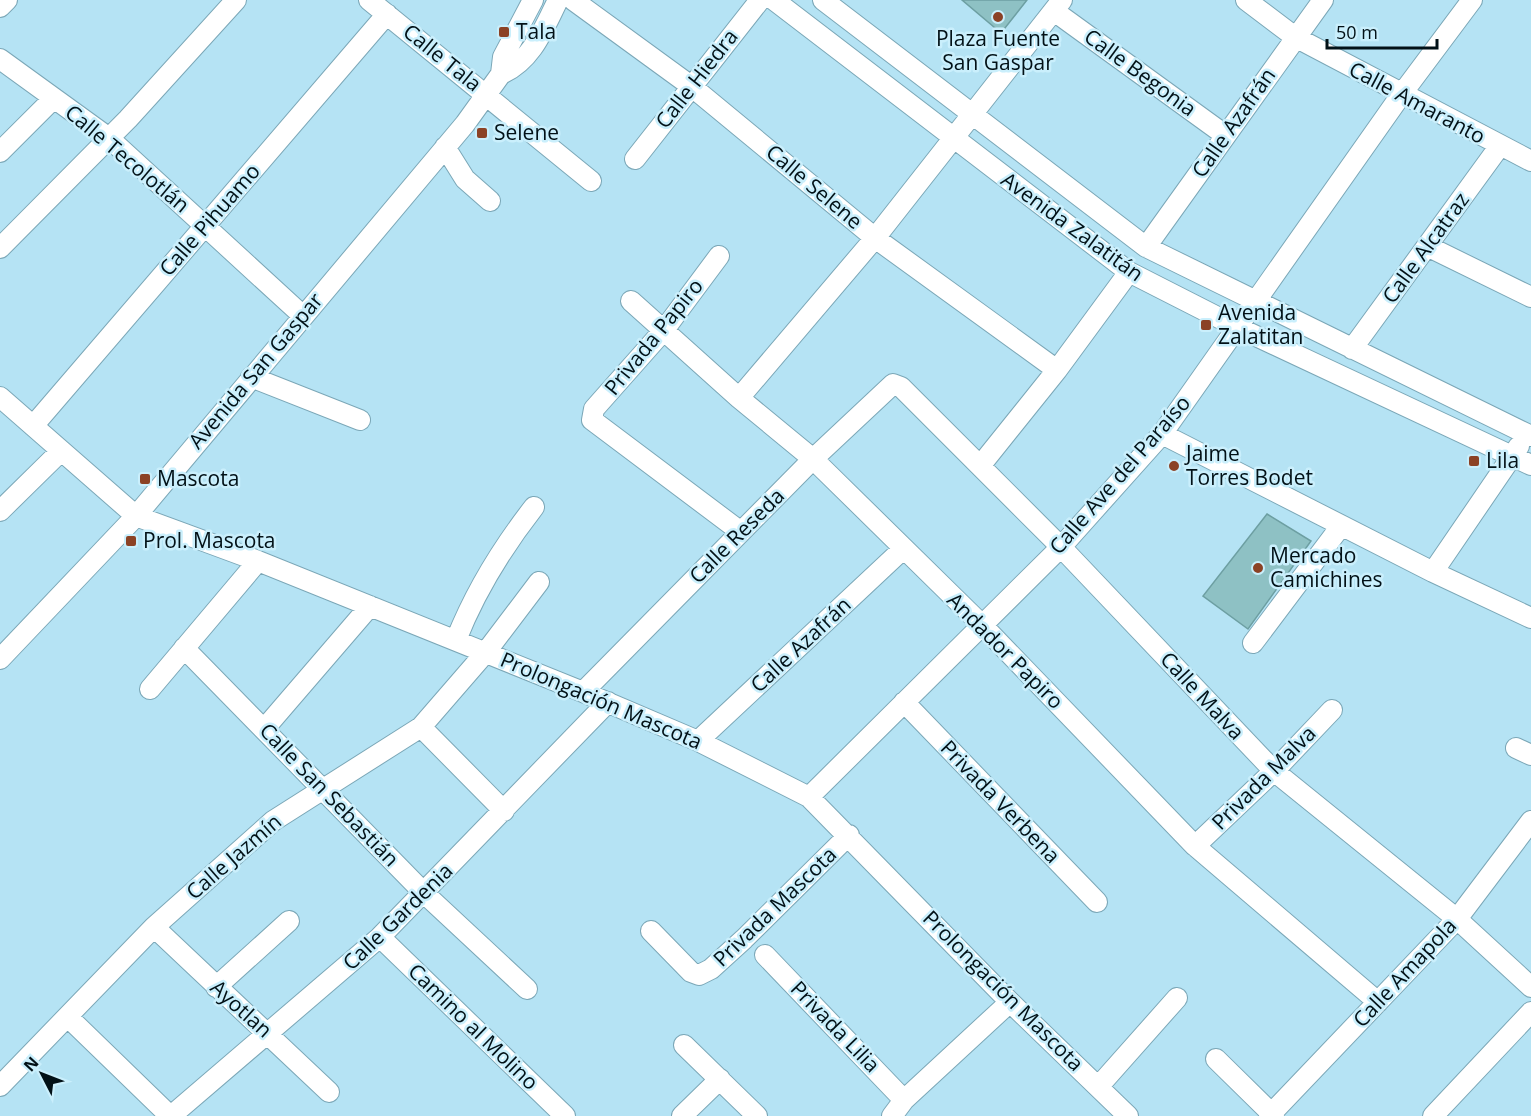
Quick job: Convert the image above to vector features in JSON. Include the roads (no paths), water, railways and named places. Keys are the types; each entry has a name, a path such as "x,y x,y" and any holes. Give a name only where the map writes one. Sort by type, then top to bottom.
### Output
{"street":[{"path":"0,7 7,0"},
{"path":"0,248 109,138 237,0"},
{"name":"Calle Tala","path":"369,0 591,181"},
{"name":"Avenida San Gaspar","path":"501,74 503,57 533,0"},
{"name":"Avenida San Gaspar","path":"0,658 136,516 445,147 501,74 515,68 531,50 558,0"},
{"name":"Calle Selene","path":"573,0 691,86 875,238 1057,370"},
{"name":"Calle Hiedra","path":"635,159 760,0"},
{"name":"Avenida Zalatitán","path":"774,0 1129,272 1239,328 1531,465"},
{"name":"Avenida Zalatitán","path":"823,0 1146,247 1352,349 1530,433"},
{"name":"Calle Amaranto","path":"1246,0 1295,37 1499,147 1531,161"},
{"name":"Calle Azafrán","path":"1146,247 1323,0"},
{"name":"Calle Ave del Paraíso","path":"809,797 1061,547 1162,434 1239,328 1401,95 1472,0"},
{"path":"739,398 875,238 1058,6"},
{"name":"Calle Begonia","path":"1058,6 1226,135"},
{"name":"Calle Pihuamo","path":"33,426 387,14"},
{"name":"Calle Tecolotlán","path":"0,58 109,138 302,315"},
{"path":"0,152 54,98"},
{"path":"445,147 465,179 490,201"},
{"name":"Calle Alcatraz","path":"1352,349 1499,147"},
{"path":"1427,246 1531,297"},
{"name":"Privada Papiro","path":"719,256 664,330 594,409 592,420 741,532"},
{"path":"980,466 1057,370 1129,272"},
{"name":"Andador Papiro","path":"631,301 739,398 813,459 982,625 1195,846 1378,1002"},
{"path":"251,377 360,420"},
{"name":"Calle Malva","path":"893,384 901,387 1061,547 1274,771 1456,919 1531,987"},
{"name":"Calle Reseda","path":"583,692 813,459 893,384"},
{"name":"Prolongación Mascota","path":"0,397 136,516 258,561 608,702 698,741 809,797 1010,1002 1128,1116"},
{"path":"1433,572 1530,433"},
{"path":"1162,434 1433,572 1531,618"},
{"path":"0,511 61,451"},
{"path":"456,640 507,542 534,507"},
{"path":"1253,643 1341,526"},
{"name":"Calle Azafrán","path":"698,741 903,549"},
{"path":"150,688 258,561"},
{"name":"Calle Jazmín","path":"0,1086 154,927 273,821 421,727 486,652 539,582"},
{"path":"265,728 370,606"},
{"name":"Calle San Sebastián","path":"184,648 324,788 425,894 527,989"},
{"name":"Calle Gardenia","path":"171,1116 270,1035 380,938 608,702"},
{"name":"Privada Verbena","path":"904,702 1097,902"},
{"name":"Privada Malva","path":"1195,846 1274,771 1332,710"},
{"path":"421,727 504,811"},
{"name":"Calle Amapola","path":"1272,1115 1456,919 1531,821"},
{"name":"Privada Mascota","path":"651,931 691,972 699,975 711,969 744,939 849,836"},
{"path":"216,987 289,921"},
{"name":"Ayotlan","path":"154,927 328,1092"},
{"name":"Camino al Molino","path":"380,938 565,1116"},
{"name":"Privada Lilia","path":"765,955 904,1100"},
{"path":"1098,1087 1177,998"},
{"path":"892,1116 904,1100 1010,1002"},
{"path":"1433,1116 1531,1012"},
{"path":"68,1017 171,1116"},
{"path":"684,1045 757,1116"},
{"path":"1216,1059 1272,1115"},
{"path":"682,1116 720,1079"}],"place":[{"name":"Plaza Fuente San Gaspar","path":"998,17"},
{"name":"Tala","path":"504,32"},
{"name":"Selene","path":"482,133"},
{"name":"Avenida Zalatitan","path":"1206,325"},
{"name":"Lila","path":"1474,461"},
{"name":"Jaime Torres Bodet","path":"1174,466"},
{"name":"Mascota","path":"145,479"},
{"name":"Prol. Mascota","path":"131,541"},
{"name":"Mercado Camichines","path":"1258,568"}]}
